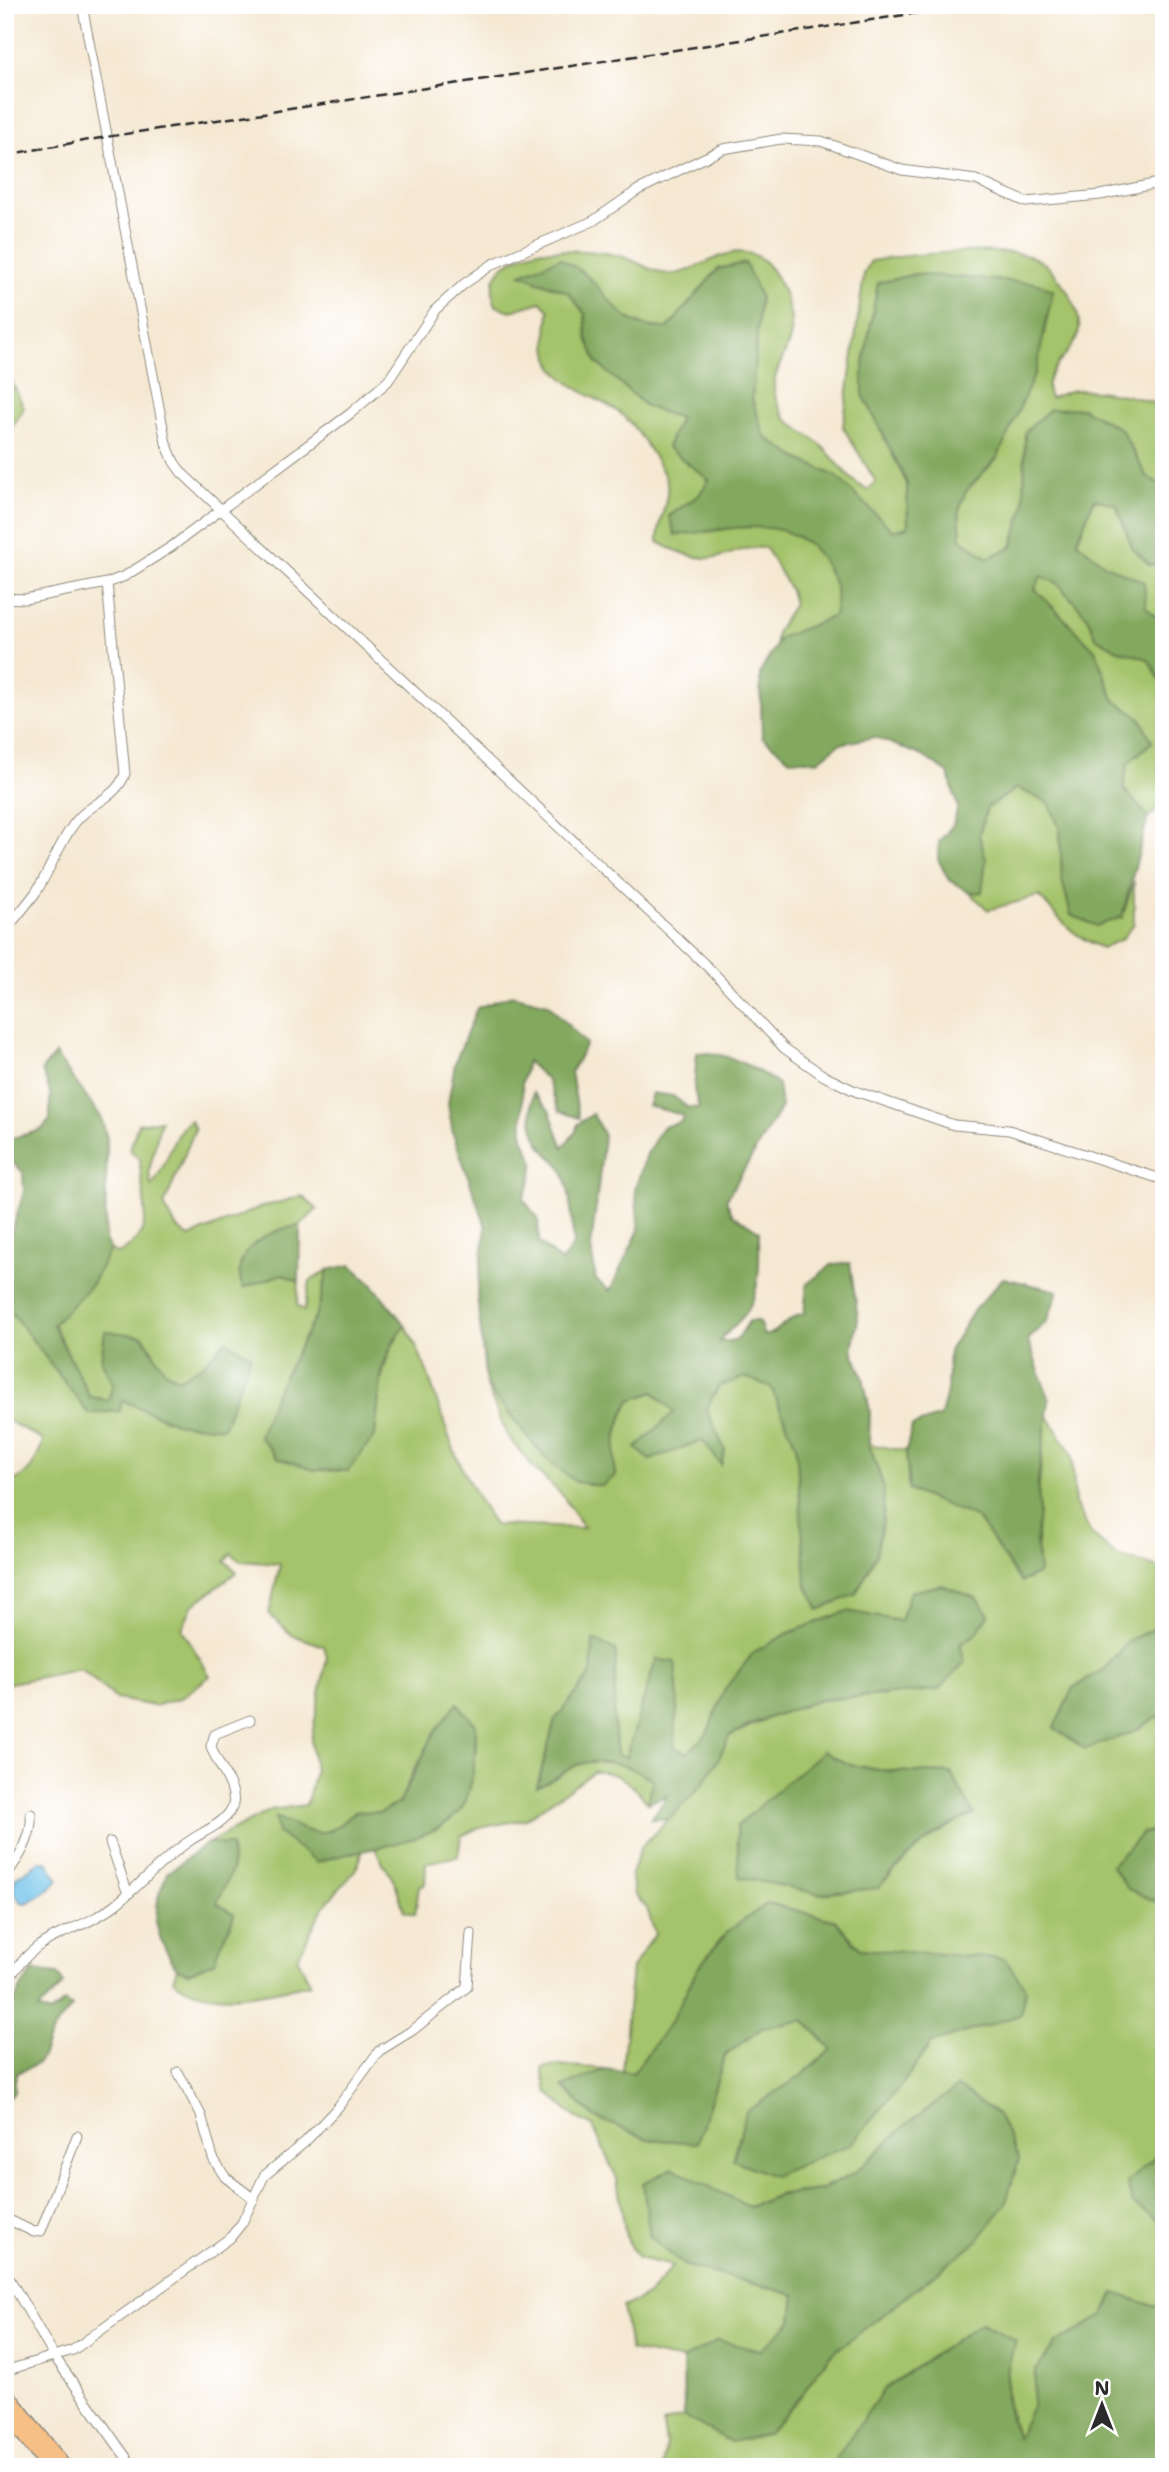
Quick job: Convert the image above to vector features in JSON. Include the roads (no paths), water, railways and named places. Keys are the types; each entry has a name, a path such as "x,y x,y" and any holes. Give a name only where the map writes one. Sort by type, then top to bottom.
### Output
{"highway":[{"path":"5,2392 64,2467"},
{"path":"5,2411 49,2467"}],"street":[{"path":"82,5 166,443 182,473 712,971 785,1048 824,1076 855,1091 954,1125 1009,1130 1164,1180"},
{"path":"5,598 25,599 107,583 125,576 171,547 220,508 326,433 388,381 435,310 464,284 493,264 593,221 638,190 723,149 781,139 821,141 902,170 976,180 1026,202 1100,195 1164,182"},
{"path":"5,931 36,892 74,824 83,814 111,795 121,785 125,774 107,583"},
{"path":"5,1985 23,1959 50,1936 92,1919 128,1894 185,1843 219,1822 229,1812 233,1805 232,1791 211,1746 215,1734 250,1720"},
{"path":"5,1876 23,1849 32,1825 31,1814"},
{"path":"110,1842 128,1894"},
{"path":"5,2371 73,2350 230,2238 242,2223 264,2176 306,2142 338,2107 379,2051 413,2030 467,1987 471,1933"},
{"path":"178,2072 201,2115 213,2158 225,2177 254,2199"},
{"path":"5,2218 34,2232 41,2231 77,2136"},
{"path":"5,2271 54,2356 133,2467"}],"water":[{"path":"39,1862 47,1862 58,1879 50,1889 27,1903 21,1902 13,1892 15,1878"}],"railway":[{"path":"5,155 106,137 970,5"}]}
